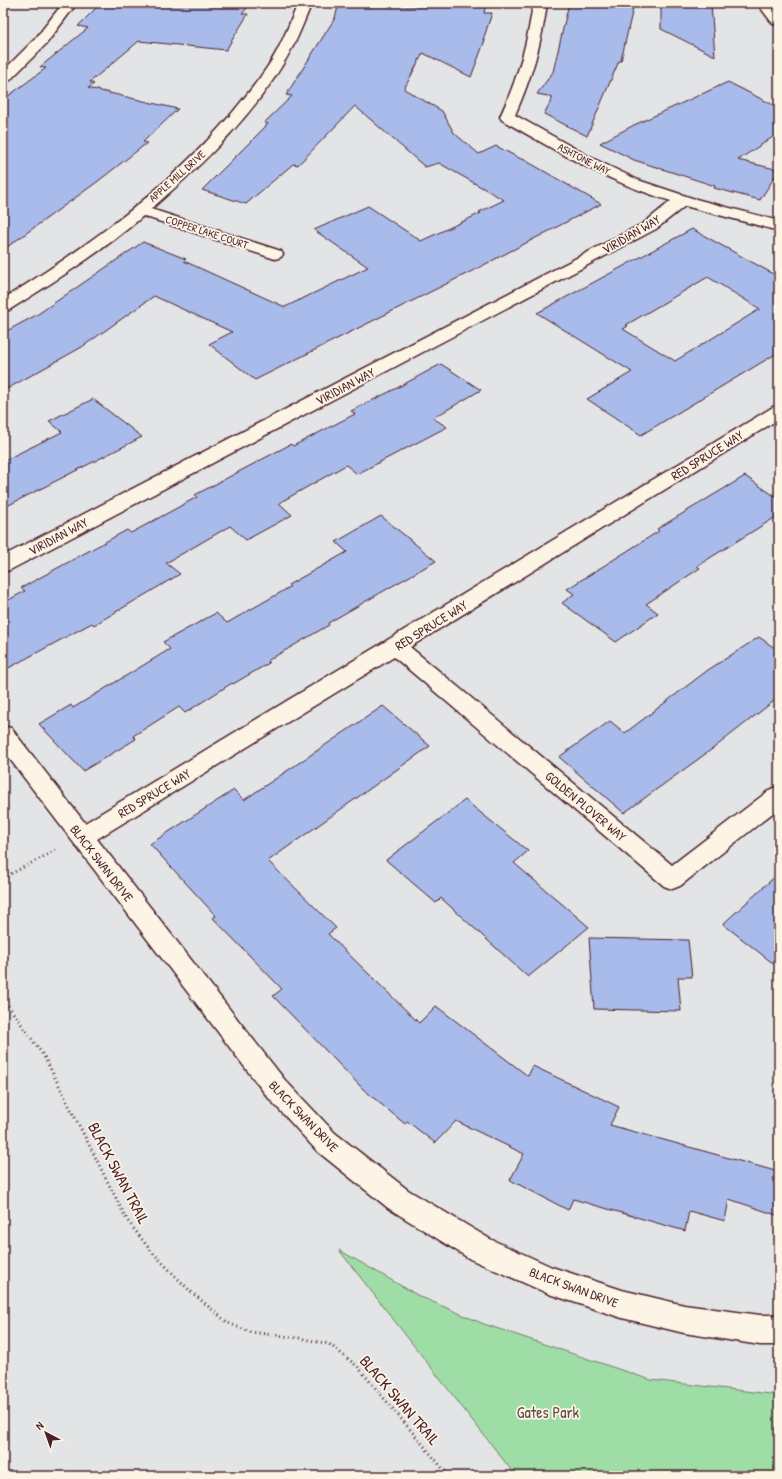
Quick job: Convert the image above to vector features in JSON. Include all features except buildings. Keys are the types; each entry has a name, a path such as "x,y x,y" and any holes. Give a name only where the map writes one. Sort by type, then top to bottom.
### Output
{"street":[{"path":"3,79 41,41 70,3"},
{"name":"APPLE MILL DRIVE","path":"3,306 55,273 140,210 202,155 242,110 264,82 289,41 305,3"},
{"name":"ASHTONE WAY","path":"540,3 538,21 529,61 507,117 592,164 634,183 682,200 779,226"},
{"path":"766,3 767,7 778,21"},
{"name":"VIRIDIAN WAY","path":"3,565 650,226 682,200"},
{"name":"COPPER LAKE COURT","path":"140,210 274,254"},
{"name":"RED SPRUCE WAY","path":"82,837 779,411"},
{"name":"GOLDEN PLOVER WAY","path":"395,646 672,879 779,795"},
{"name":"BLACK SWAN DRIVE","path":"3,734 275,1087 326,1142 398,1199 480,1249 549,1280 622,1304 684,1319 760,1330 779,1330"}],"path":[{"path":"3,878 82,837"},
{"name":"BLACK SWAN TRAIL","path":"3,998 45,1058 127,1220 151,1251 189,1290 228,1323 250,1332 299,1338 329,1344 357,1366 449,1476"}],"green space":[{"name":"Gates Park","path":"339,1250 419,1296 484,1324 651,1380 779,1395 779,1476 516,1476"}]}
